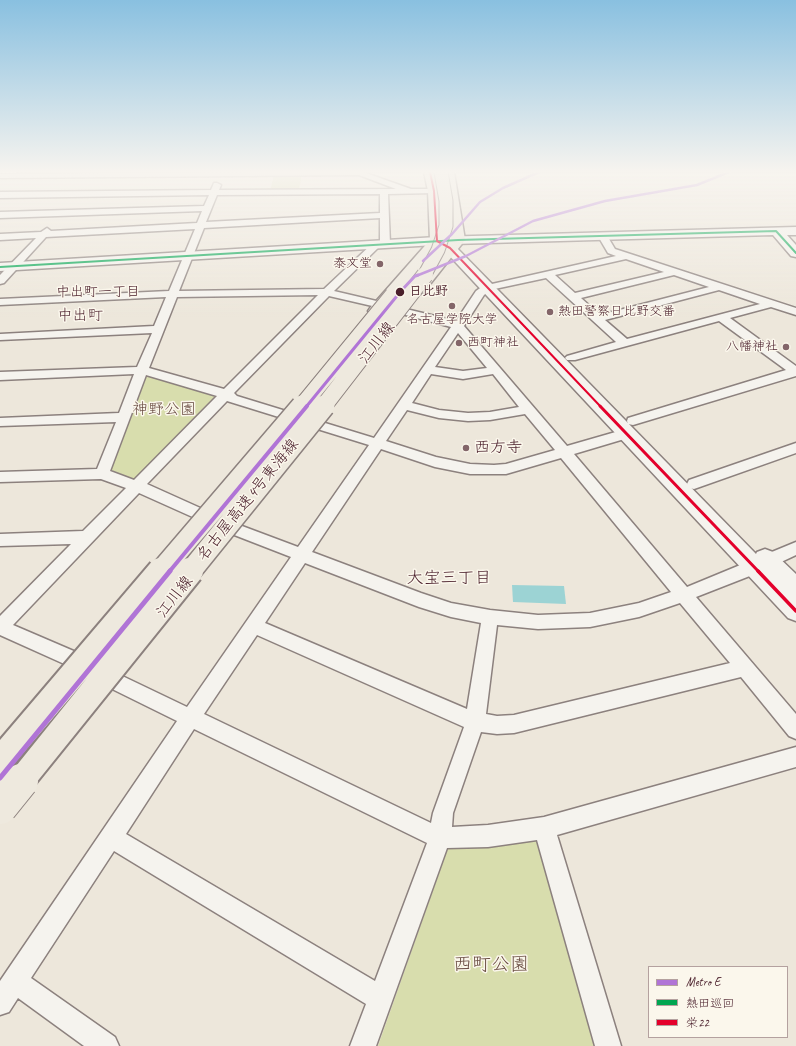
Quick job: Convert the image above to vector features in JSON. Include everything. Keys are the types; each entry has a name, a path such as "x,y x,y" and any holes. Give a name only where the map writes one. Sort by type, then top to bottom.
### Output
{"main road":[{"name":"名古屋高速4号東海線","path":"0,760 247,470 401,284 418,260 429,238 433,221"},
{"path":"443,221 448,243"},
{"name":"名古屋高速4号東海線","path":"0,807 308,426 395,315 424,276 438,250 446,226 446,221"},
{"path":"448,221 448,243"},
{"name":"江川線","path":"0,750 381,305 448,243"},
{"name":"江川線","path":"0,820 402,311 448,243"},
{"path":"65,710 248,482 247,470"}],"street":[{"path":"0,281 57,221"},
{"path":"102,474 142,370 203,221"},
{"path":"0,236 271,221"},
{"path":"383,221 381,244 327,292 0,627 77,661 110,679 440,838 488,836 544,828 796,757"},
{"path":"776,231 796,253"},
{"path":"0,267 381,244 796,231"},
{"path":"603,236 611,251 796,312"},
{"path":"448,243 571,358 629,428 694,484 760,564 796,612"},
{"path":"0,1003 191,717 376,444 458,325 462,322 480,293 493,286 626,256"},
{"path":"573,296 674,272"},
{"path":"548,274 625,344"},
{"path":"493,286 760,564 796,589"},
{"path":"597,319 719,287"},
{"path":"0,302 173,294 327,292 381,305"},
{"path":"571,358 771,304"},
{"path":"402,311 458,325 566,452 796,729"},
{"path":"722,318 796,372"},
{"path":"0,337 159,329"},
{"path":"0,376 142,370 226,394 233,399 453,467 482,470 506,469 566,452 629,428 796,372"},
{"path":"428,370 463,375 496,370"},
{"path":"404,405 439,414 468,417 490,416 528,409"},
{"path":"0,422 124,417"},
{"path":"694,484 796,448"},
{"path":"0,477 102,474 137,486 202,515"},
{"path":"230,527 419,600 452,610 490,617 538,622 590,620 639,610 684,595 796,548"},
{"path":"0,540 87,537"},
{"path":"363,1046 440,838 443,813 475,722 490,617"},
{"path":"254,626 475,722 496,725 514,724 744,668"},
{"path":"544,828 608,1046"},
{"path":"111,837 381,998"},
{"path":"15,981 106,1046"}],"green space":[{"name":"神野公園","path":"150,376 215,395 216,399 140,478 133,479 111,470 111,467 145,378"},
{"name":"西町公園","path":"537,836 597,1046 378,1046 449,845"}],"water":[{"path":"512,585 564,586 566,604 513,602"}],"metro line":[{"name":"E","path":"423,261 452,234 464,221"},
{"name":"E","path":"0,778 401,291 415,276 466,256 534,221"}],"transit line":[{"name":"栄22","path":"436,221 437,241 450,248 796,611"},
{"name":"熱田巡回","path":"0,267 458,240 776,231 796,253"}],"place":[{"name":"泰文堂","path":"380,264"},
{"name":"日比野","path":"400,292"},
{"name":"名古屋学院大学","path":"452,306"},
{"name":"熱田警察日比野交番","path":"550,312"},
{"name":"西町神社","path":"459,343"},
{"name":"八幡神社","path":"786,347"},
{"name":"西方寺","path":"466,448"}],"district":[{"name":"中出町一丁目","path":"98,292"},
{"name":"中出町","path":"80,316"},
{"name":"大宝三丁目","path":"449,579"}]}
